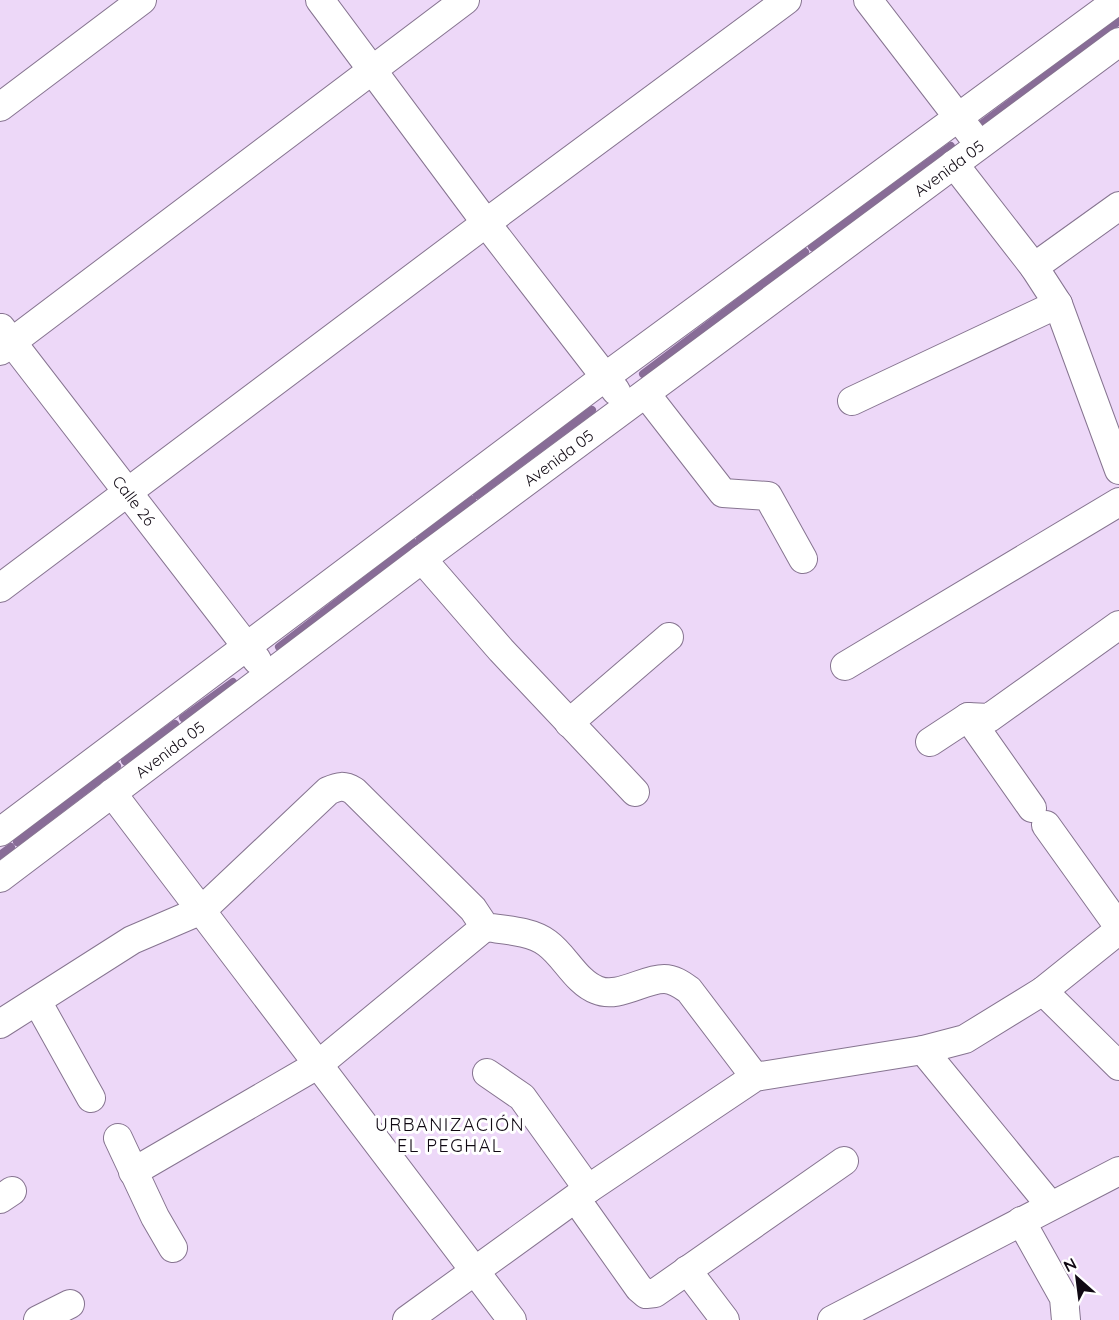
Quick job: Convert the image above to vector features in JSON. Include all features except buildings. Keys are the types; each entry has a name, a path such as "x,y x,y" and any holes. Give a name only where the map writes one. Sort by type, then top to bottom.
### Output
{"street":[{"path":"0,107 142,0"},
{"path":"320,0 486,223 605,377 637,400 723,493 768,496 803,559"},
{"path":"4,340 465,0"},
{"path":"0,588 787,0"},
{"path":"868,0 980,145"},
{"name":"Avenida 05","path":"0,832 605,377 1118,0"},
{"name":"Avenida 05","path":"0,878 422,559 1119,42"},
{"path":"954,164 1034,267 1058,304 1119,470"},
{"path":"1034,267 1119,206"},
{"path":"852,401 1058,304"},
{"name":"Calle 26","path":"4,340 128,493 268,675"},
{"path":"845,666 1119,502"},
{"path":"422,559 501,650 635,792"},
{"path":"930,742 968,717 989,718 1119,625"},
{"path":"569,723 669,637"},
{"path":"407,1320 582,1194 755,1077 923,1050 965,1039 1043,991 1119,929 968,717"},
{"path":"0,1024 132,940 202,910 328,791 345,786 354,791 465,901 485,927 536,936 548,943 587,984 597,990 609,992 663,979 677,982 689,990 755,1077"},
{"path":"112,793 512,1320"},
{"path":"133,1172 319,1064 485,927"},
{"path":"1043,991 1119,1066"},
{"path":"37,1001 91,1098"},
{"path":"923,1050 1050,1206"},
{"path":"487,1073 522,1097 639,1288 646,1294 655,1293 844,1161"},
{"path":"118,1138 173,1248"},
{"path":"832,1320 1119,1171"},
{"path":"1021,1221 1064,1298 1066,1320"},
{"path":"687,1270 725,1320"},
{"path":"38,1320 70,1304"}],"waterway":[{"path":"983,123 1119,21"},
{"path":"812,247 951,146"},
{"path":"643,374 805,252"},
{"path":"477,495 592,410"},
{"path":"420,539 472,500"},
{"path":"279,647 414,543"},
{"path":"183,718 233,682"},
{"path":"125,761 175,724"},
{"path":"17,842 117,766"},
{"path":"0,855 11,847"}],"district":[{"name":"URBANIZACIÓN EL PEGHAL","path":"450,1135"}]}
